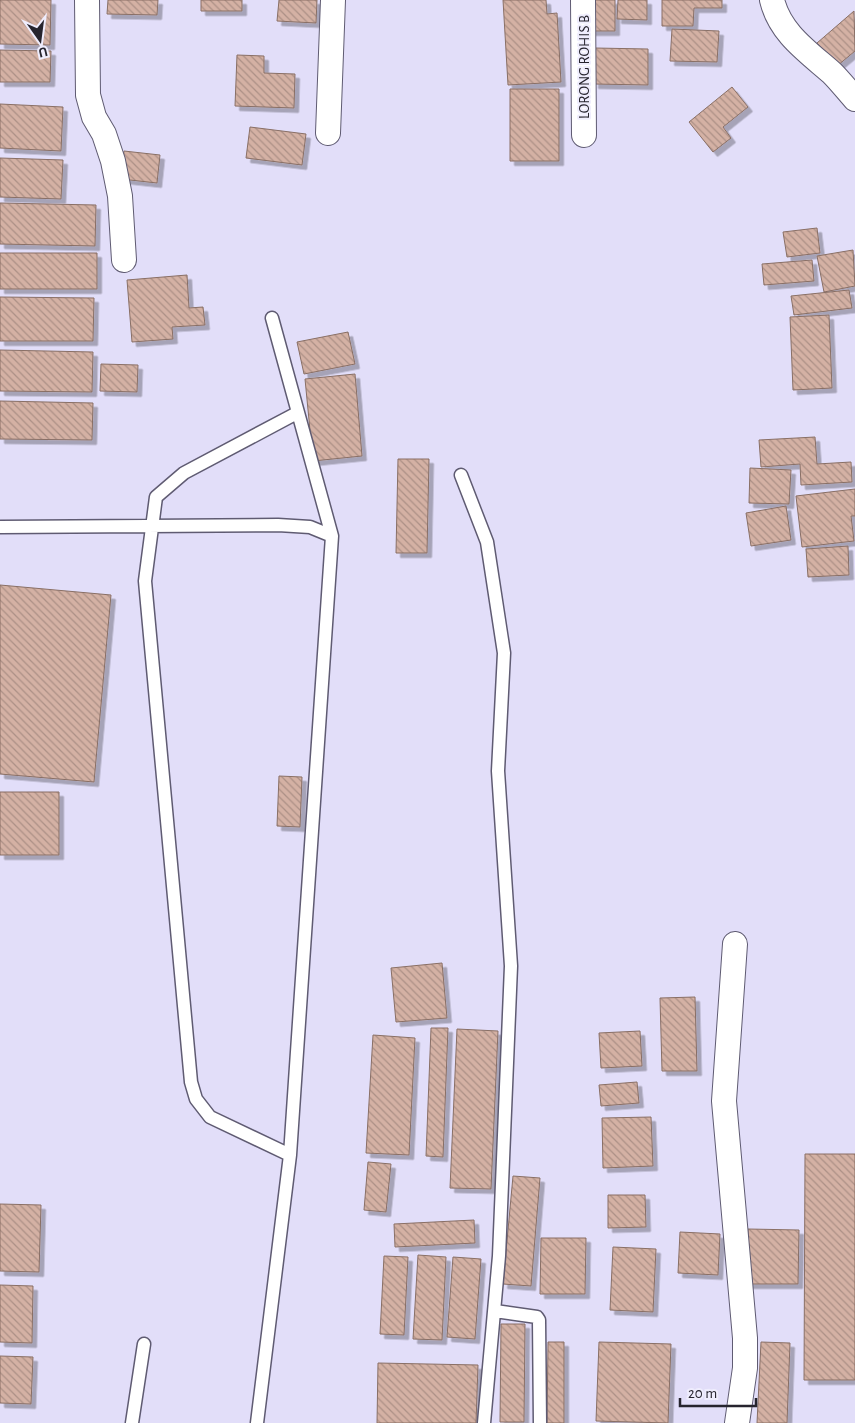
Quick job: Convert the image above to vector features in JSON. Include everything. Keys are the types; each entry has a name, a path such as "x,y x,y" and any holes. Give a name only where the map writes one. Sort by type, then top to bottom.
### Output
{"street":[{"path":"87,0 88,95 94,117 104,134 113,162 120,196 124,260"},
{"path":"328,133 333,0"},
{"name":"LORONG ROHIS B","path":"583,0 584,135"},
{"path":"772,0 776,16 792,39 834,75 855,99"},
{"path":"735,944 724,1101 745,1338 745,1368 737,1423"}],"lane":[{"path":"257,1423 290,1155 332,536 272,318"},
{"path":"290,1155 210,1117 196,1099 191,1082 144,581 156,497 184,473 297,413"},
{"path":"461,474 487,542 504,653 498,771 511,966 495,1311 484,1423"},
{"path":"0,527 278,525 310,527 332,536"},
{"path":"495,1311 537,1317 539,1320 540,1423"},
{"path":"132,1423 144,1344"}],"building":[{"path":"0,0 51,0 50,45 0,44"},
{"path":"108,0 158,0 157,15 107,14"},
{"path":"201,0 242,0 242,11 201,11"},
{"path":"279,0 317,0 316,23 277,21"},
{"path":"503,0 546,0 547,14 557,13 561,82 508,85"},
{"path":"587,0 615,0 615,31 587,31"},
{"path":"618,0 647,0 647,20 617,19"},
{"path":"662,0 722,0 722,8 694,8 693,26 662,26"},
{"path":"854,11 855,51 837,66 817,43"},
{"path":"672,29 719,31 717,62 670,61"},
{"path":"595,48 648,49 648,85 594,84"},
{"path":"0,50 51,51 50,82 0,82"},
{"path":"237,55 264,56 264,73 295,74 294,108 235,106"},
{"path":"732,87 748,107 723,127 731,138 713,152 689,122"},
{"path":"510,89 559,89 559,161 510,161"},
{"path":"0,104 63,107 61,151 0,148"},
{"path":"250,127 306,134 302,165 246,158"},
{"path":"124,151 160,155 157,183 121,179"},
{"path":"0,158 63,160 61,199 0,197"},
{"path":"0,203 96,205 95,246 0,244"},
{"path":"817,228 820,253 787,257 783,232"},
{"path":"853,250 855,286 824,292 817,256"},
{"path":"0,253 97,253 97,289 0,289"},
{"path":"812,260 814,281 764,285 762,264"},
{"path":"187,275 189,308 203,307 205,325 172,327 173,339 132,342 127,280"},
{"path":"849,290 852,308 794,315 791,296"},
{"path":"0,297 94,298 93,341 0,341"},
{"path":"829,315 832,388 793,390 790,317"},
{"path":"348,332 355,364 304,374 297,342"},
{"path":"0,350 93,352 92,392 0,391"},
{"path":"101,364 138,365 137,392 100,391"},
{"path":"355,374 362,456 313,461 305,379"},
{"path":"0,401 93,403 92,440 0,439"},
{"path":"815,437 817,464 851,462 852,482 801,485 800,464 761,467 759,440"},
{"path":"398,459 429,459 427,553 396,553"},
{"path":"750,468 791,470 789,504 749,503"},
{"path":"855,489 855,516 851,516 854,541 802,547 796,496"},
{"path":"786,506 791,540 751,546 746,513"},
{"path":"848,546 849,575 808,577 806,549"},
{"path":"0,585 111,595 94,782 0,774"},
{"path":"279,776 302,777 300,827 277,826"},
{"path":"0,792 59,792 59,855 0,855"},
{"path":"442,963 447,1018 396,1022 391,968"},
{"path":"695,997 697,1071 662,1071 660,998"},
{"path":"431,1028 448,1028 443,1157 426,1156"},
{"path":"457,1029 498,1031 491,1189 450,1188"},
{"path":"640,1031 642,1066 601,1068 599,1033"},
{"path":"373,1035 415,1038 409,1155 366,1153"},
{"path":"637,1082 639,1103 601,1106 599,1085"},
{"path":"651,1117 653,1166 603,1168 602,1118"},
{"path":"805,1154 855,1154 855,1380 804,1380"},
{"path":"368,1162 391,1164 386,1212 364,1210"},
{"path":"513,1176 540,1178 531,1286 503,1284"},
{"path":"608,1195 645,1195 646,1227 608,1228"},
{"path":"0,1204 41,1205 39,1272 0,1271"},
{"path":"474,1220 475,1243 395,1247 394,1224"},
{"path":"748,1229 799,1230 798,1284 748,1284"},
{"path":"680,1232 720,1234 718,1275 678,1273"},
{"path":"541,1238 586,1238 585,1294 540,1294"},
{"path":"613,1247 656,1249 653,1312 610,1310"},
{"path":"418,1255 446,1257 442,1340 413,1339"},
{"path":"384,1256 408,1257 404,1335 380,1334"},
{"path":"453,1257 481,1259 475,1339 447,1337"},
{"path":"0,1285 33,1286 32,1343 0,1342"},
{"path":"501,1324 525,1324 524,1422 500,1422"},
{"path":"548,1342 564,1342 564,1423 547,1423"},
{"path":"599,1342 671,1344 668,1423 596,1421"},
{"path":"761,1342 790,1343 787,1423 757,1423"},
{"path":"0,1356 33,1357 31,1404 0,1403"},
{"path":"378,1363 478,1365 476,1423 377,1423"}]}
